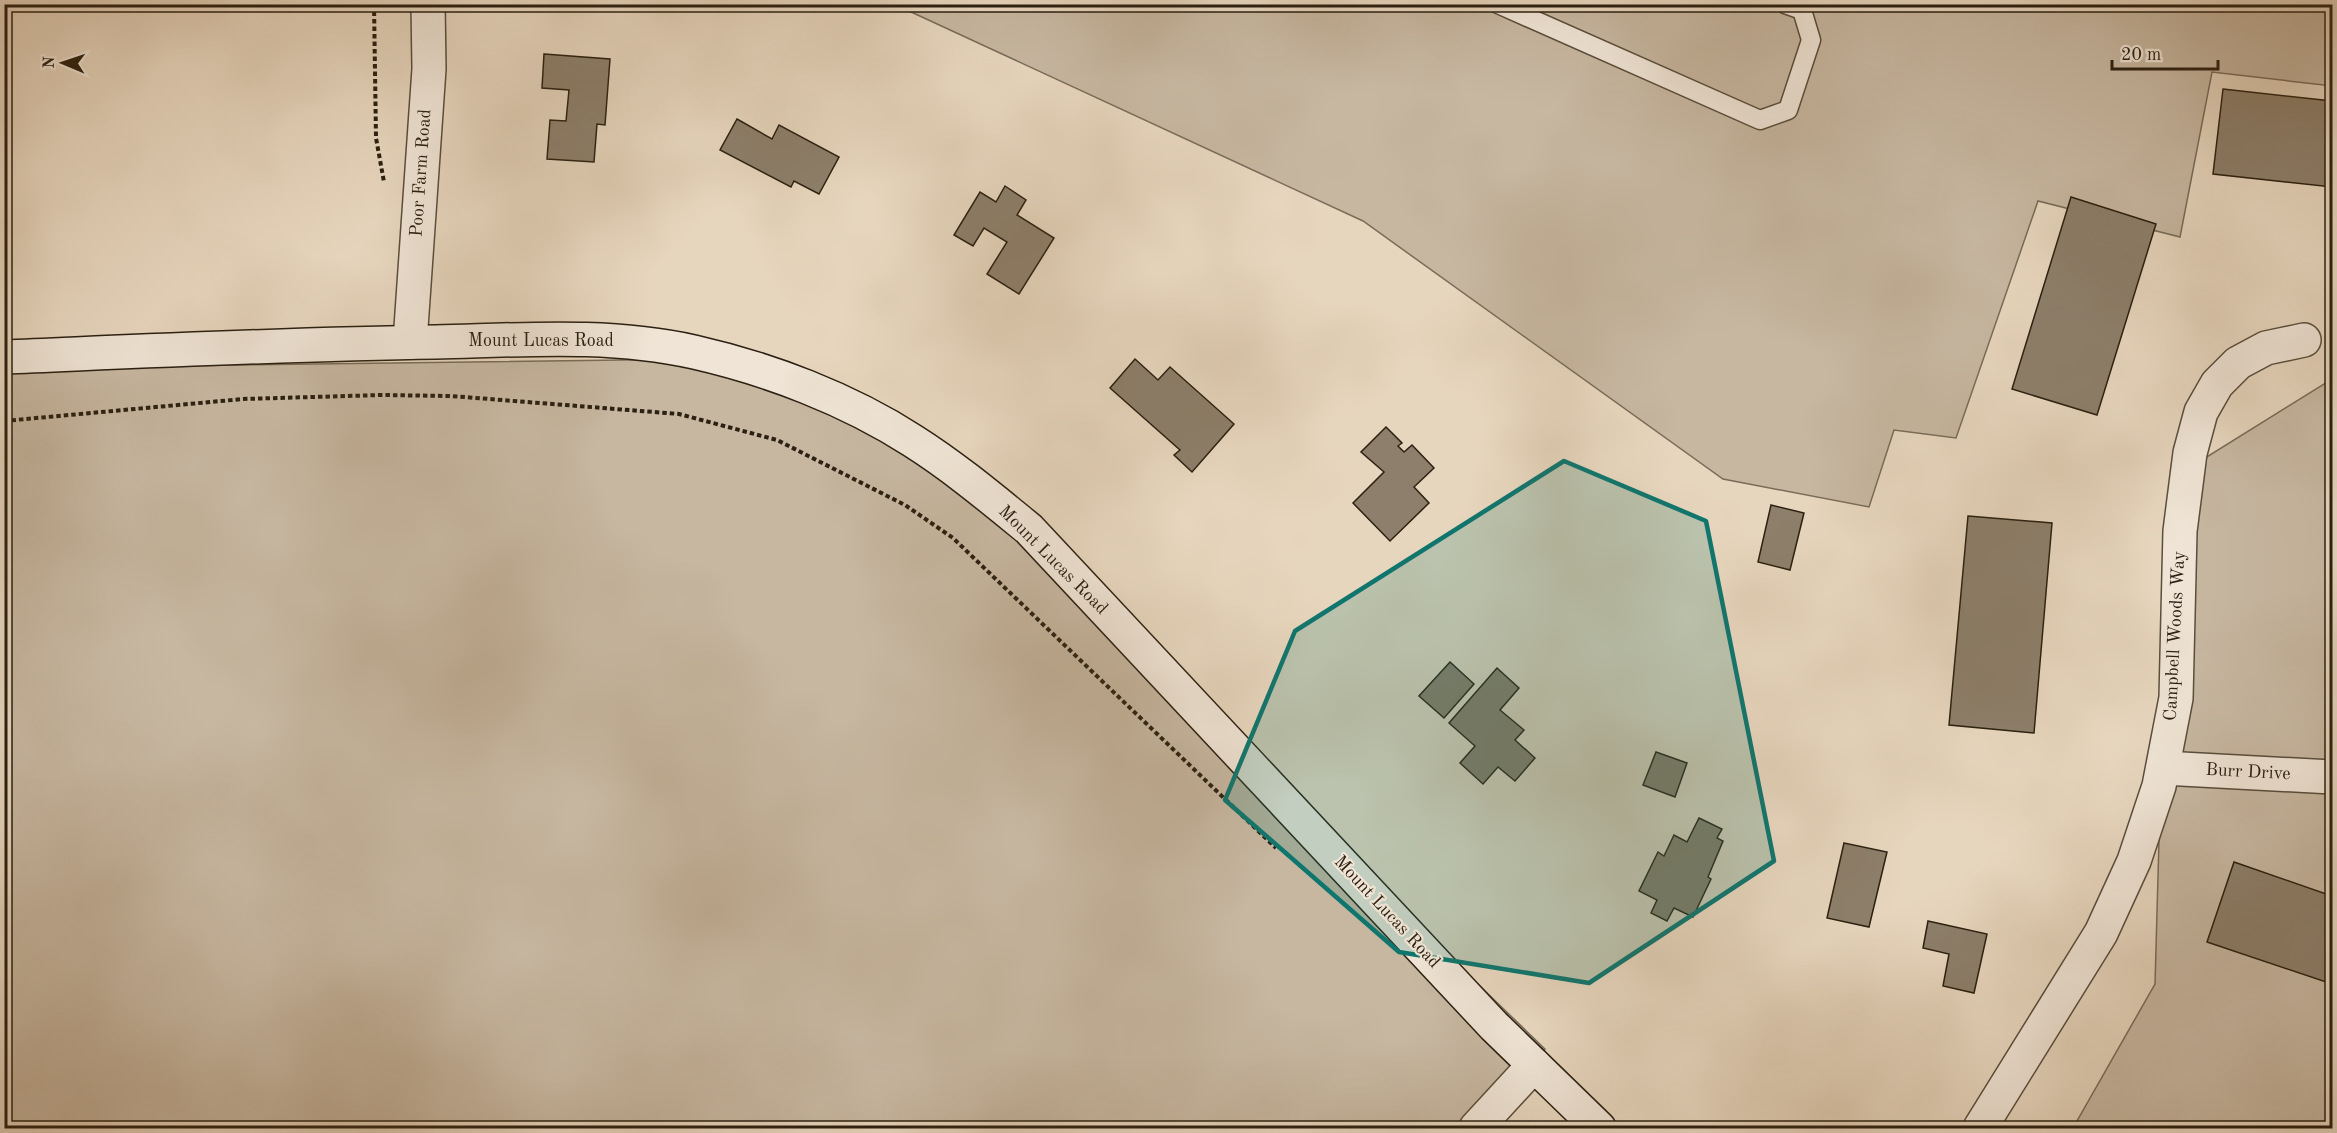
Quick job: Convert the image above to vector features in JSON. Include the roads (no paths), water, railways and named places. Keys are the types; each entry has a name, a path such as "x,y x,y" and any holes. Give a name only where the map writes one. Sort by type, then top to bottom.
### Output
{"street":[{"name":"Poor Farm Road","path":"410,342 429,69 428,4"},
{"name":"Mount Lucas Road","path":"4,357 308,343 608,339 694,352 765,372 834,399 911,439 972,482 1029,529 1486,1018 1599,1128"},
{"name":"Campbell Woods Way","path":"1980,1128 2101,933 2134,861 2163,768 2176,698 2180,531 2190,453 2201,412 2217,384 2238,363 2266,348 2304,340"},
{"name":"Burr Drive","path":"2163,768 2332,777"},
{"path":"1476,1128 1534,1065"}],"lane":[{"path":"1498,4 1760,120 1788,110 1811,40 1802,10 1785,4"}]}
